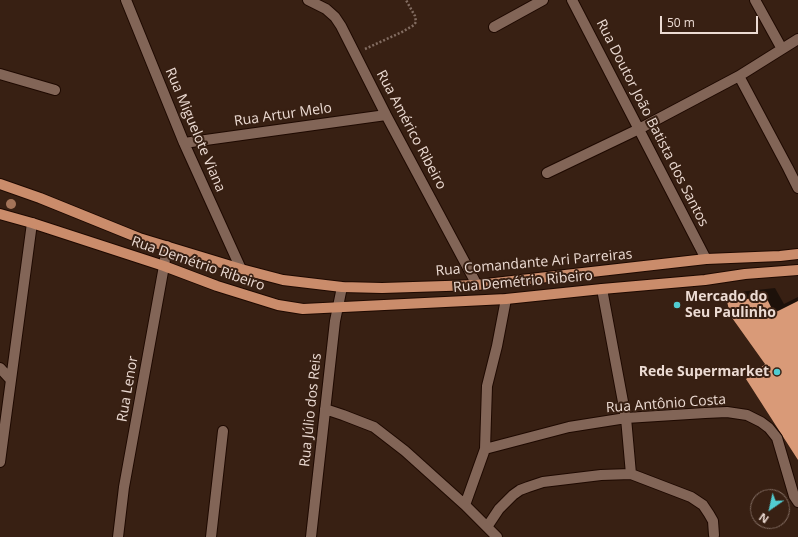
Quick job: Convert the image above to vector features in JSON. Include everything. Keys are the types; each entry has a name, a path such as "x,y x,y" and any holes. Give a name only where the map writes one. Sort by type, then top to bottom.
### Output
{"main road":[{"name":"Rua Comandante Ari Parreiras","path":"0,184 40,198 140,238 241,269 282,280 342,287 382,288 477,285 706,259 798,254"},
{"name":"Rua Demétrio Ribeiro","path":"0,214 164,266 217,286 278,305 302,309 506,299 705,280 745,274 798,270"}],"street":[{"name":"Rua Miguelote Viana","path":"126,0 184,143 241,269"},
{"name":"Rua Américo Ribeiro","path":"308,0 326,9 335,17 344,32 386,115 477,285"},
{"path":"494,27 543,0"},
{"name":"Rua Doutor João Batista dos Santos","path":"572,0 706,259"},
{"path":"755,0 782,49"},
{"path":"547,173 639,129 739,76 798,39"},
{"path":"0,74 55,90"},
{"path":"739,76 798,188"},
{"name":"Rua Artur Melo","path":"184,143 386,115"},
{"path":"0,462 32,223"},
{"name":"Rua Lenor","path":"118,537 124,487 167,246"},
{"name":"Rua Júlio dos Reis","path":"311,537 337,307 342,287"},
{"path":"602,289 626,418 631,474"},
{"path":"465,505 485,449 487,386 497,346 506,299"},
{"path":"0,368 11,380"},
{"path":"326,409 374,427 405,451 465,505 497,537"},
{"name":"Rua Antônio Costa","path":"485,449 569,427 626,418 727,412 747,415 762,422 769,428 776,438 794,496 798,502"},
{"path":"211,537 223,431"},
{"path":"488,527 499,509 513,495 528,487 544,482 583,477 631,474 691,497 703,506 710,514 713,521 714,535"}],"path":[{"path":"355,53 414,25 416,22 415,16 406,0"}],"building":[{"name":"Rede Supermarket","path":"766,297 774,313 798,301 798,460 746,379 765,364 730,315 727,301"}],"place":[{"name":"Mercado do Seu Paulinho","path":"677,305"},
{"name":"Rede Supermarket","path":"777,372"}]}
